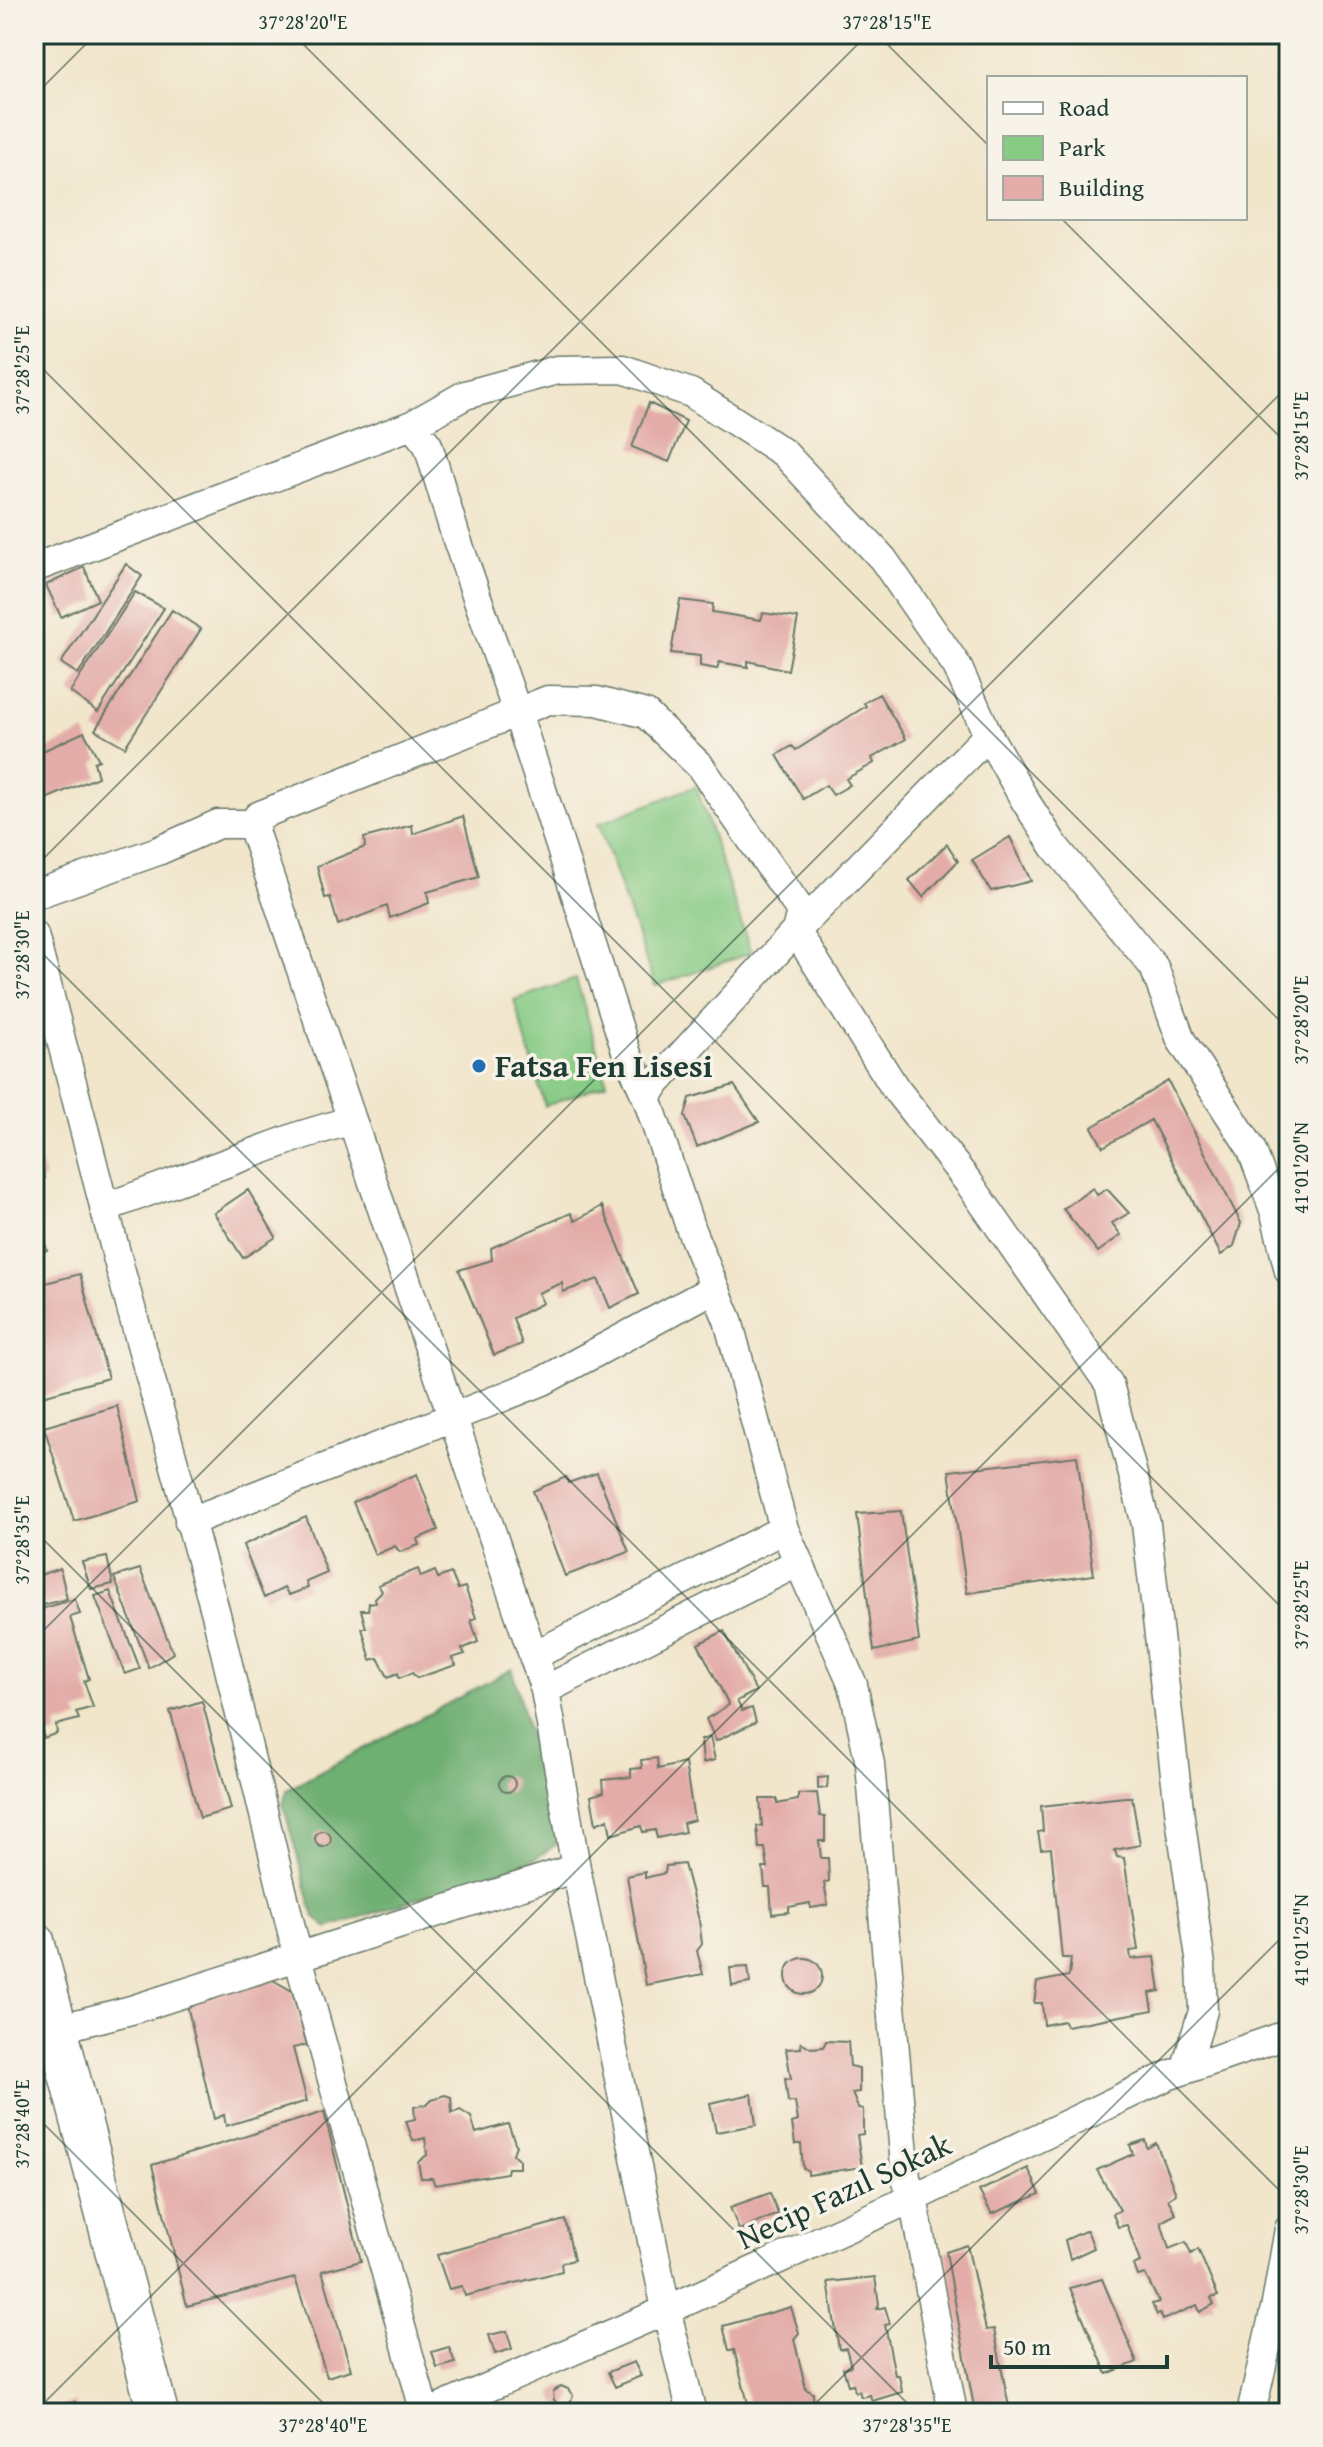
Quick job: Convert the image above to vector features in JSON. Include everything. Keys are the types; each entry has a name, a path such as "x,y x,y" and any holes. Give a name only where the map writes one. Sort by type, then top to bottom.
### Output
{"main road":[{"path":"34,1941 158,2413"}],"street":[{"path":"34,568 412,425 465,395 557,370 623,369 691,393 784,453 883,559 957,666 988,735 1055,847 1154,967 1181,1040 1251,1148 1275,1213 1289,1271"},
{"path":"412,425 428,445 627,1054 647,1098 691,1230 728,1320 784,1529 853,1685 870,1764 906,2178 913,2198 953,2413"},
{"path":"692,2413 666,2309 576,1868 545,1690 254,831 258,816 548,700 597,701 646,714 700,766 801,911 796,931 895,1088 969,1183 1109,1384 1146,1524 1180,1817 1201,1965 1203,2011 1185,2070"},
{"path":"647,1098 656,1083 796,931 988,735"},
{"path":"34,895 158,851 218,824 256,824"},
{"path":"34,935 104,1208 216,1614 298,1957 427,2413"},
{"path":"104,1208 288,1140 352,1120"},
{"path":"189,1522 543,1381 715,1288"},
{"path":"533,1656 784,1529"},
{"path":"545,1690 797,1563"},
{"path":"57,2029 131,2010 576,1868"},
{"name":"Necip Fazıl Sokak","path":"427,2413 913,2198 1185,2070 1289,2034"},
{"path":"1251,2413 1276,2304 1289,2229"}],"green space":[{"path":"696,786 751,953 655,986 598,824"},
{"path":"576,979 607,1083 545,1106 514,1000"},
{"path":"512,1669 557,1844 531,1861 328,1928 314,1917 283,1804 287,1790"}],"building":[{"path":"649,403 686,421 669,462 632,447"},
{"path":"126,564 142,576 78,674 61,663"},
{"path":"84,567 98,600 61,617 46,585"},
{"path":"135,592 164,608 98,712 70,692"},
{"path":"680,600 713,604 712,612 761,620 763,613 798,618 788,670 748,661 748,667 719,662 717,669 700,666 700,656 671,653"},
{"path":"172,610 201,629 125,747 95,730"},
{"path":"879,694 906,739 872,758 874,763 846,779 850,785 833,795 826,785 803,799 777,755 792,746 796,750 866,706 864,703"},
{"path":"84,732 99,760 94,762 98,777 34,804 34,755"},
{"path":"463,816 479,877 427,892 429,903 390,918 387,906 338,925 330,897 325,898 317,866 365,847 364,838 412,825 413,834"},
{"path":"1010,837 1031,881 991,891 972,860"},
{"path":"947,844 958,861 923,897 909,880"},
{"path":"1168,1081 1241,1223 1234,1246 1221,1255 1151,1120 1103,1147 1092,1127"},
{"path":"734,1085 759,1122 697,1147 685,1116 690,1098"},
{"path":"34,1140 45,1178 34,1181"},
{"path":"1093,1188 1097,1195 1107,1189 1129,1213 1112,1223 1121,1235 1098,1252 1063,1209"},
{"path":"248,1190 276,1237 243,1258 214,1213"},
{"path":"602,1206 639,1294 610,1308 598,1279 563,1292 562,1283 538,1293 543,1303 513,1318 522,1344 494,1355 459,1270 492,1260 491,1248 571,1213 575,1221"},
{"path":"34,1211 47,1250 34,1256"},
{"path":"80,1274 108,1378 35,1398 34,1286"},
{"path":"117,1406 140,1501 74,1521 44,1427"},
{"path":"1077,1456 1094,1575 967,1593 949,1471"},
{"path":"597,1473 629,1552 565,1576 533,1491 566,1477 568,1483"},
{"path":"417,1474 438,1530 417,1539 419,1545 400,1552 395,1546 375,1555 353,1502"},
{"path":"901,1511 919,1641 874,1651 857,1514"},
{"path":"306,1517 327,1573 306,1582 308,1588 289,1595 284,1588 264,1598 243,1545"},
{"path":"107,1557 113,1584 91,1589 82,1562"},
{"path":"60,1568 67,1599 34,1607 34,1577"},
{"path":"140,1569 173,1653 149,1668 114,1577"},
{"path":"418,1569 421,1577 435,1571 438,1578 451,1573 458,1589 465,1587 476,1618 471,1620 478,1642 462,1649 465,1654 452,1658 456,1665 417,1678 412,1673 399,1678 398,1673 388,1677 378,1658 371,1660 362,1628 366,1628 361,1610 368,1610 369,1603 376,1602 375,1598 382,1591 378,1585"},
{"path":"110,1591 140,1669 125,1674 95,1596"},
{"path":"75,1599 80,1614 70,1617 89,1679 84,1681 93,1707 76,1712 79,1719 56,1725 57,1733 44,1738 34,1707 34,1666 38,1664 34,1652 34,1611"},
{"path":"724,1631 756,1691 737,1701 742,1711 752,1708 756,1722 716,1741 706,1719 729,1705 698,1644"},
{"path":"202,1701 231,1809 200,1818 170,1711"},
{"path":"710,1737 715,1760 703,1763 701,1740"},
{"path":"657,1758 658,1769 685,1763 694,1820 683,1823 685,1832 657,1838 655,1830 643,1832 641,1826 611,1835 608,1819 596,1824 591,1796 604,1792 603,1780 631,1777 631,1769 642,1768 641,1760"},
{"path":"504,1776 510,1776 515,1784 513,1790 504,1792 499,1787 499,1781"},
{"path":"828,1777 827,1788 818,1789 818,1778"},
{"path":"817,1793 820,1816 825,1817 825,1841 819,1841 821,1858 828,1858 829,1881 824,1883 828,1905 811,1908 810,1903 789,1907 789,1912 772,1914 770,1887 765,1887 763,1868 768,1868 765,1848 759,1848 757,1826 762,1826 760,1799 777,1799 777,1804 798,1800 798,1794"},
{"path":"1132,1797 1140,1845 1115,1850 1117,1857 1124,1858 1138,1950 1130,1951 1131,1959 1155,1957 1160,1991 1150,1993 1153,2010 1066,2026 1064,2021 1044,2025 1042,2003 1034,2003 1037,1982 1069,1976 1071,1958 1062,1958 1051,1848 1041,1849 1038,1832 1043,1831 1041,1806"},
{"path":"320,1831 326,1831 331,1839 329,1845 320,1847 315,1842 315,1836"},
{"path":"684,1864 699,1920 702,1944 697,1951 703,1974 646,1985 627,1876 645,1872 645,1878 665,1873 666,1866"},
{"path":"804,1958 816,1964 822,1976 816,1988 804,1994 792,1988 786,1976 792,1964"},
{"path":"748,1967 750,1983 732,1986 730,1968"},
{"path":"271,1979 292,1991 307,2045 293,2048 307,2101 226,2126 224,2115 214,2119 187,2005"},
{"path":"826,2041 848,2042 850,2066 859,2068 859,2092 852,2093 858,2108 863,2109 863,2134 857,2135 862,2167 808,2175 803,2168 801,2144 795,2144 792,2123 798,2121 795,2102 788,2102 785,2078 791,2079 786,2049 801,2048 801,2042 811,2048 823,2047"},
{"path":"752,2094 756,2125 716,2132 710,2103"},
{"path":"445,2095 451,2097 452,2113 460,2110 471,2117 476,2133 508,2124 516,2145 513,2154 519,2160 519,2168 508,2168 507,2173 435,2185 432,2178 421,2178 418,2162 427,2155 425,2138 413,2141 406,2121 415,2119 414,2107"},
{"path":"324,2112 361,2261 322,2271 351,2370 327,2377 295,2278 187,2306 152,2165"},
{"path":"1145,2140 1147,2148 1156,2143 1176,2194 1168,2199 1176,2214 1161,2222 1169,2249 1186,2242 1191,2254 1198,2249 1218,2296 1211,2298 1214,2304 1200,2312 1197,2305 1163,2320 1152,2304 1159,2302 1145,2274 1138,2276 1134,2265 1140,2262 1127,2225 1118,2227 1113,2214 1120,2210 1097,2170 1133,2154 1130,2145"},
{"path":"1028,2168 1040,2194 992,2214 979,2191"},
{"path":"770,2193 778,2214 739,2230 730,2207"},
{"path":"565,2220 574,2260 561,2263 562,2271 465,2296 462,2286 449,2289 437,2255"},
{"path":"1087,2230 1094,2248 1070,2259 1065,2240"},
{"path":"967,2245 986,2330 994,2329 1009,2407 975,2413 946,2252"},
{"path":"875,2277 877,2309 885,2307 890,2324 885,2325 895,2375 899,2375 902,2392 872,2401 870,2395 861,2397 859,2391 855,2392 853,2384 848,2385 843,2368 851,2366 846,2348 839,2349 828,2282"},
{"path":"1102,2279 1137,2362 1107,2374 1070,2288"},
{"path":"791,2307 799,2333 794,2339 806,2389 813,2393 814,2413 741,2413 749,2407 734,2350 729,2350 723,2326"},
{"path":"507,2331 512,2349 495,2354 489,2335"},
{"path":"449,2347 455,2363 437,2368 432,2352"},
{"path":"634,2362 641,2376 615,2387 608,2372"},
{"path":"561,2386 573,2396 569,2405 560,2407 554,2400 553,2392"},
{"path":"75,2402 78,2413 41,2413 41,2412"}],"place":[{"name":"Fatsa Fen Lisesi","path":"479,1066"}]}
